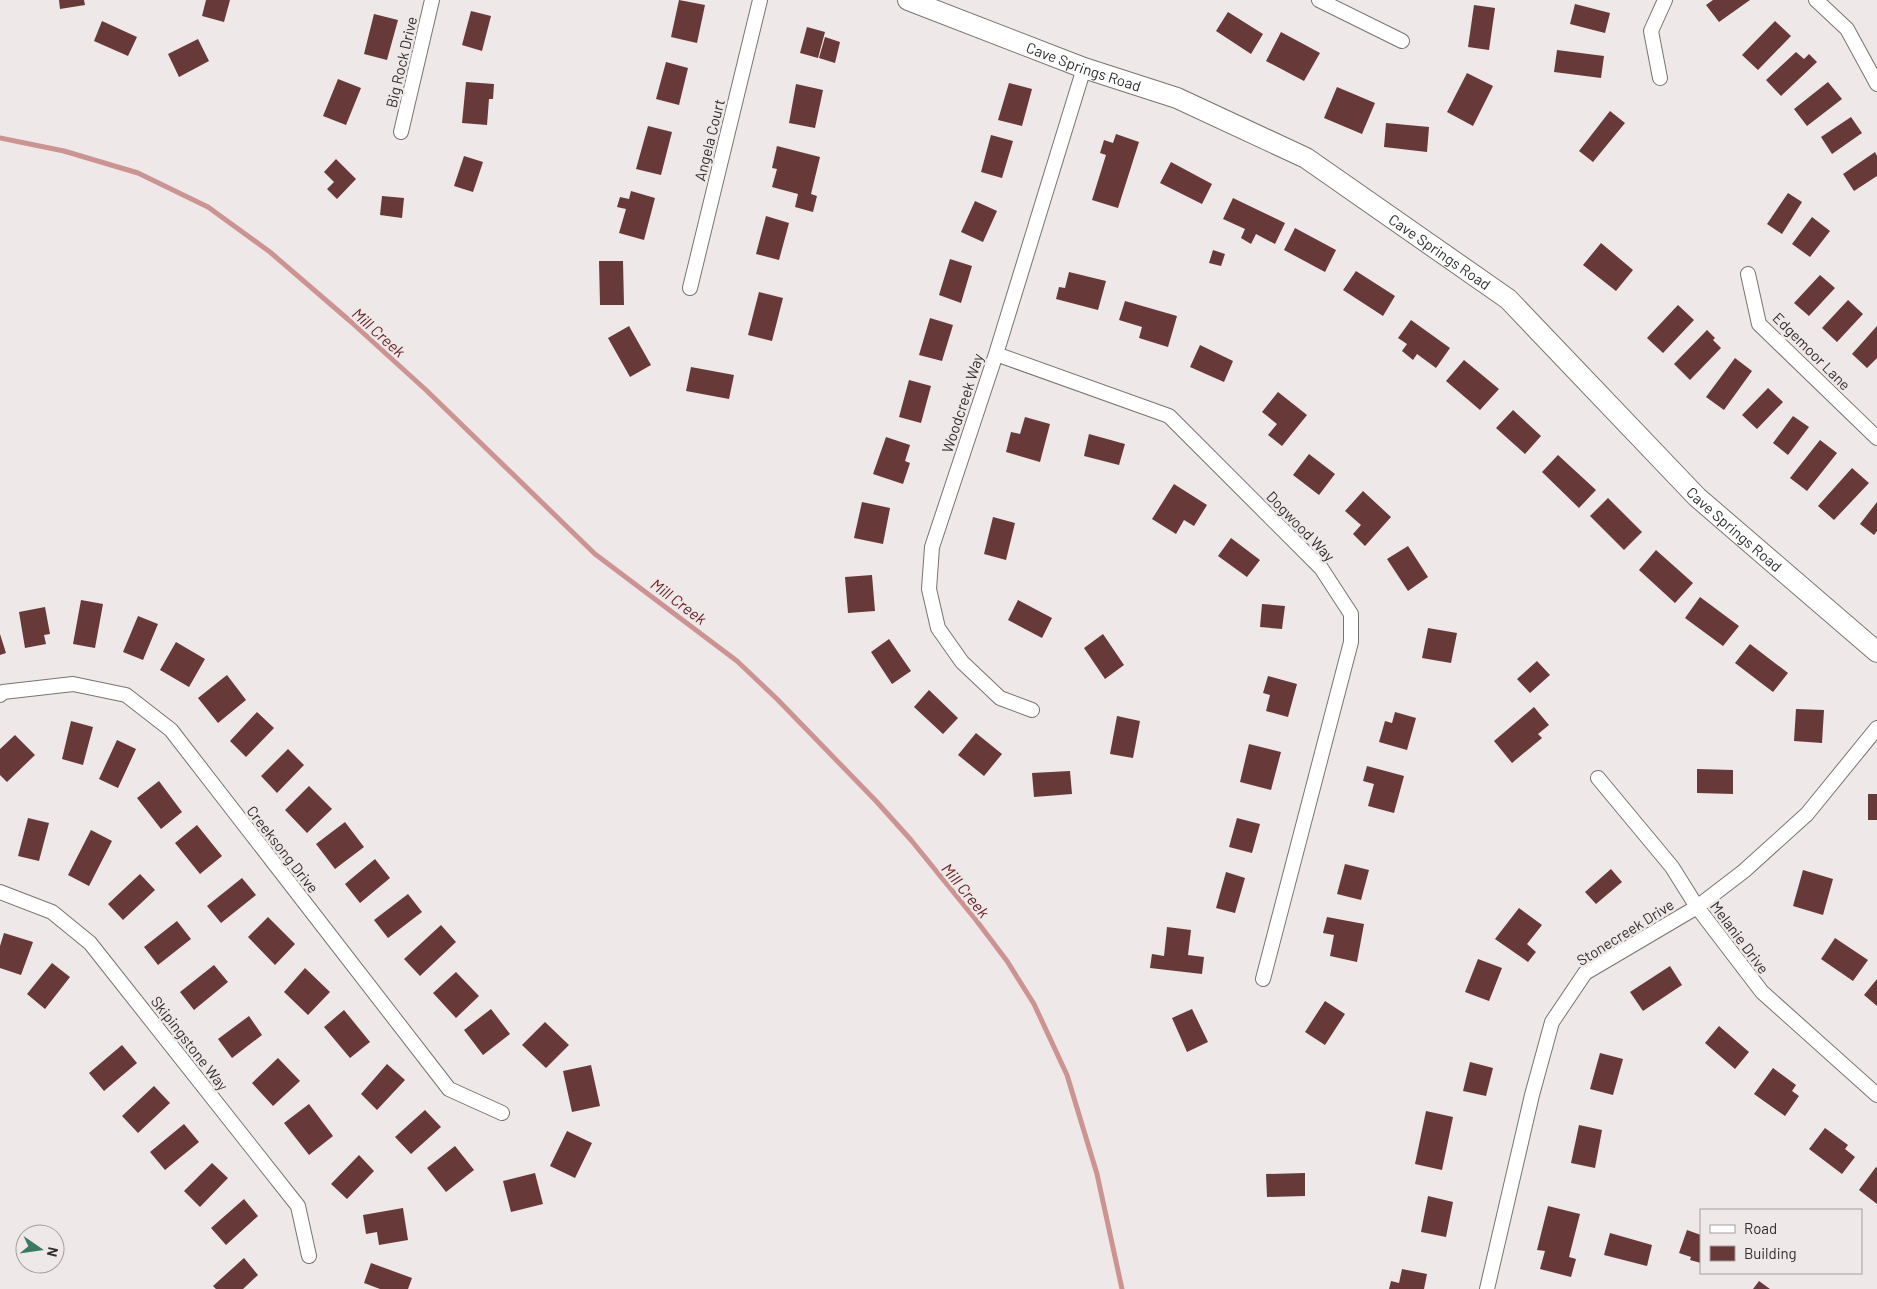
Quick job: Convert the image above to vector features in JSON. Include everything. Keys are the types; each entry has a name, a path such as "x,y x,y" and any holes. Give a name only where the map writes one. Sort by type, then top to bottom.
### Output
{"street":[{"name":"Big Rock Drive","path":"401,132 432,0"},
{"name":"Angela Court","path":"690,288 760,0"},
{"name":"Cave Springs Road","path":"908,0 1084,68 1177,98 1306,158 1508,299 1697,497 1877,652"},
{"path":"1318,0 1402,41"},
{"path":"1660,78 1651,31 1665,0"},
{"path":"1816,0 1847,29 1877,84"},
{"name":"Woodcreek Way","path":"1032,710 1000,698 962,662 938,628 929,589 932,547 996,354 1084,68"},
{"name":"Edgemoor Lane","path":"1748,274 1759,324 1877,438"},
{"name":"Dogwood Way","path":"996,354 1169,416 1321,568 1351,614 1351,642 1263,979"},
{"name":"Creeksong Drive","path":"0,695 2,692 73,684 126,695 171,730 449,1089 502,1113"},
{"name":"Stonecreek Drive","path":"1486,1289 1532,1094 1552,1022 1585,973 1696,907 1744,871 1807,814 1877,728"},
{"name":"Melanie Drive","path":"1598,778 1672,867 1696,907 1762,992 1877,1095"},
{"name":"Skipingstone Way","path":"0,892 52,912 90,943 298,1206 309,1256"}],"building":[{"path":"59,0 84,0 85,5 60,9"},
{"path":"206,0 230,0 224,22 202,16"},
{"path":"679,0 705,5 697,43 671,37"},
{"path":"1713,0 1750,0 1719,22 1706,5"},
{"path":"1575,4 1610,13 1605,33 1570,24"},
{"path":"1474,5 1495,8 1489,50 1468,47"},
{"path":"471,11 491,16 482,51 462,45"},
{"path":"1228,12 1263,34 1251,54 1216,31"},
{"path":"374,14 398,20 387,60 364,54"},
{"path":"102,21 137,37 128,56 94,41"},
{"path":"1775,21 1791,36 1758,70 1742,55"},
{"path":"807,27 825,32 818,58 800,53"},
{"path":"1281,32 1320,53 1304,81 1266,61"},
{"path":"825,37 840,42 835,63 819,58"},
{"path":"198,39 209,61 179,77 168,54"},
{"path":"1557,50 1604,56 1601,78 1554,72"},
{"path":"1796,52 1804,59 1809,54 1817,62 1781,96 1766,80"},
{"path":"666,62 688,68 679,105 656,99"},
{"path":"1467,73 1493,86 1473,126 1447,112"},
{"path":"338,79 361,88 346,125 323,116"},
{"path":"466,82 494,84 493,99 489,99 487,125 462,123"},
{"path":"1828,82 1842,99 1807,126 1794,109"},
{"path":"1009,83 1032,89 1022,126 998,120"},
{"path":"796,84 823,90 815,128 789,123"},
{"path":"1337,87 1375,103 1362,134 1324,118"},
{"path":"1610,111 1625,123 1593,162 1579,151"},
{"path":"1851,117 1862,133 1832,154 1821,137"},
{"path":"1386,123 1429,127 1427,152 1384,147"},
{"path":"648,126 672,132 661,175 636,169"},
{"path":"1116,134 1139,142 1118,208 1092,200 1106,155 1100,153 1104,140 1113,143"},
{"path":"991,135 1013,141 1002,178 981,172"},
{"path":"777,146 820,157 811,194 817,196 813,212 795,207 798,194 772,187 777,169 772,168"},
{"path":"1875,152 1877,156 1877,176 1854,191 1843,174"},
{"path":"464,156 483,162 473,192 454,186"},
{"path":"336,159 356,179 337,199 327,189 334,182 324,172"},
{"path":"1171,162 1212,184 1202,204 1160,183"},
{"path":"631,191 655,198 644,240 619,233 626,209 617,207 620,197 629,199"},
{"path":"1788,193 1802,202 1782,234 1767,224"},
{"path":"382,196 404,198 402,218 380,215"},
{"path":"1233,198 1285,223 1275,244 1256,234 1251,244 1241,238 1245,229 1223,219"},
{"path":"975,201 997,211 983,242 961,232"},
{"path":"766,216 789,223 779,260 756,254"},
{"path":"1812,217 1830,231 1810,257 1792,244"},
{"path":"1295,228 1336,250 1325,272 1284,250"},
{"path":"1601,243 1633,270 1616,291 1583,265"},
{"path":"1213,250 1225,254 1221,266 1209,263"},
{"path":"950,259 972,266 961,303 939,295"},
{"path":"599,261 623,261 624,305 600,305"},
{"path":"1356,271 1395,296 1383,316 1343,290"},
{"path":"1069,272 1106,281 1098,310 1056,299 1059,287 1065,288"},
{"path":"1820,275 1835,288 1809,316 1794,303"},
{"path":"759,292 783,298 772,341 748,335"},
{"path":"1848,300 1863,314 1837,342 1822,328"},
{"path":"1125,301 1177,316 1168,347 1139,338 1142,327 1119,320"},
{"path":"1678,305 1694,320 1663,353 1647,338"},
{"path":"930,318 953,325 942,361 919,355"},
{"path":"1411,320 1450,348 1436,368 1417,354 1413,360 1402,351 1407,344 1398,338"},
{"path":"629,326 651,365 630,377 608,338"},
{"path":"1877,326 1877,358 1867,368 1852,354"},
{"path":"1707,330 1721,348 1690,380 1674,364"},
{"path":"1200,345 1233,361 1224,382 1190,367"},
{"path":"1735,358 1752,371 1724,410 1706,397"},
{"path":"1464,360 1499,389 1480,410 1446,381"},
{"path":"691,367 734,375 729,399 686,391"},
{"path":"909,380 931,386 921,423 899,417"},
{"path":"1768,388 1783,402 1757,429 1742,415"},
{"path":"1278,392 1307,415 1282,446 1268,435 1277,424 1262,412"},
{"path":"1513,410 1541,436 1525,454 1496,428"},
{"path":"1793,416 1809,427 1788,455 1773,443"},
{"path":"1025,417 1050,424 1040,462 1006,452 1011,432 1020,434"},
{"path":"1089,434 1125,444 1119,465 1084,456"},
{"path":"886,437 910,445 905,461 910,463 903,484 873,474"},
{"path":"1820,440 1837,453 1807,491 1790,478"},
{"path":"1309,454 1335,474 1319,495 1293,475"},
{"path":"1558,455 1596,490 1579,508 1542,472"},
{"path":"1852,468 1869,483 1834,520 1818,506"},
{"path":"1174,484 1207,505 1194,526 1184,520 1176,534 1152,519"},
{"path":"1363,491 1391,517 1365,546 1353,534 1361,525 1345,511"},
{"path":"1608,498 1642,532 1624,550 1590,516"},
{"path":"862,502 890,508 883,544 854,538"},
{"path":"1877,502 1877,531 1874,535 1860,524"},
{"path":"993,517 1015,523 1006,560 984,554"},
{"path":"1231,538 1260,560 1247,577 1218,556"},
{"path":"1408,546 1428,577 1408,591 1387,559"},
{"path":"1656,550 1693,583 1675,603 1639,570"},
{"path":"872,575 875,611 848,613 845,577"},
{"path":"1700,597 1739,626 1723,646 1685,618"},
{"path":"81,600 103,604 95,648 73,644"},
{"path":"1018,600 1052,618 1042,638 1008,620"},
{"path":"1262,604 1285,606 1282,629 1260,627"},
{"path":"45,607 50,634 44,635 46,644 25,648 19,612"},
{"path":"138,616 158,624 143,660 123,652"},
{"path":"1428,628 1457,633 1451,663 1422,658"},
{"path":"0,634 6,653 0,655"},
{"path":"1103,634 1124,665 1105,679 1084,648"},
{"path":"889,639 911,671 892,684 871,652"},
{"path":"176,642 205,659 189,687 160,670"},
{"path":"1750,644 1788,673 1773,692 1735,663"},
{"path":"1537,661 1550,675 1530,693 1517,679"},
{"path":"227,675 246,700 218,723 198,698"},
{"path":"1268,676 1297,684 1288,717 1266,711 1270,695 1263,693"},
{"path":"929,690 958,718 943,734 914,707"},
{"path":"1534,707 1549,725 1538,734 1542,738 1512,763 1494,741"},
{"path":"1796,709 1824,710 1822,743 1794,741"},
{"path":"257,712 274,728 246,757 230,741"},
{"path":"1395,712 1416,718 1407,750 1379,742 1385,721 1392,723"},
{"path":"1117,716 1140,721 1133,758 1110,754"},
{"path":"71,721 93,727 83,765 62,759"},
{"path":"976,733 1002,754 984,776 958,755"},
{"path":"15,735 35,755 7,782 0,775 0,749"},
{"path":"117,740 136,749 118,788 99,779"},
{"path":"1249,744 1281,752 1271,790 1240,782"},
{"path":"288,749 304,765 277,793 261,776"},
{"path":"1367,766 1404,776 1394,813 1368,806 1374,784 1363,781"},
{"path":"1697,769 1733,770 1733,794 1697,793"},
{"path":"1070,771 1072,794 1034,797 1032,773"},
{"path":"159,781 182,812 161,829 137,798"},
{"path":"309,786 332,809 307,833 285,810"},
{"path":"1868,794 1877,794 1877,820 1868,820"},
{"path":"28,818 49,823 39,861 18,856"},
{"path":"1237,818 1260,824 1252,853 1229,847"},
{"path":"345,822 364,847 335,869 316,844"},
{"path":"197,825 222,856 200,874 175,843"},
{"path":"91,830 112,841 89,886 68,875"},
{"path":"375,859 390,878 360,903 345,884"},
{"path":"1345,864 1369,870 1361,900 1337,894"},
{"path":"1611,869 1622,882 1596,904 1585,892"},
{"path":"1803,870 1833,879 1823,915 1793,906"},
{"path":"1226,872 1245,878 1235,913 1216,908"},
{"path":"140,874 155,890 123,920 108,904"},
{"path":"242,878 256,895 221,923 207,906"},
{"path":"408,894 422,912 388,938 374,920"},
{"path":"1519,908 1542,925 1527,944 1536,952 1528,962 1495,939"},
{"path":"268,917 295,944 275,965 248,937"},
{"path":"1327,917 1364,924 1357,962 1330,956 1334,935 1323,933"},
{"path":"177,921 191,939 158,965 144,947"},
{"path":"441,925 456,942 420,976 404,959"},
{"path":"1167,927 1191,930 1188,955 1204,957 1202,974 1150,968 1152,954 1164,956"},
{"path":"4,933 33,942 21,975 0,968 0,946"},
{"path":"1835,938 1868,960 1853,981 1821,959"},
{"path":"1478,959 1502,968 1489,1001 1465,992"},
{"path":"52,963 70,977 45,1009 27,994"},
{"path":"214,965 228,982 194,1010 180,992"},
{"path":"1670,966 1682,985 1643,1011 1630,992"},
{"path":"305,968 330,992 308,1015 284,992"},
{"path":"456,972 479,996 456,1018 433,993"},
{"path":"1877,979 1877,1006 1864,995"},
{"path":"1325,1001 1345,1014 1325,1045 1305,1032"},
{"path":"491,1009 510,1034 483,1055 464,1030"},
{"path":"1192,1009 1208,1042 1187,1052 1172,1018"},
{"path":"344,1010 370,1042 350,1058 324,1027"},
{"path":"249,1016 262,1035 232,1058 218,1039"},
{"path":"545,1022 569,1045 546,1068 522,1045"},
{"path":"1719,1026 1749,1052 1735,1069 1705,1043"},
{"path":"122,1045 137,1063 104,1091 89,1073"},
{"path":"1600,1053 1623,1059 1613,1095 1590,1089"},
{"path":"278,1058 300,1081 273,1106 252,1083"},
{"path":"1470,1062 1493,1068 1486,1096 1463,1091"},
{"path":"387,1064 405,1080 377,1110 361,1094"},
{"path":"591,1065 600,1106 572,1112 563,1071"},
{"path":"1773,1068 1796,1085 1792,1091 1799,1096 1785,1116 1754,1094"},
{"path":"154,1086 170,1103 138,1133 122,1116"},
{"path":"309,1104 333,1136 309,1155 284,1123"},
{"path":"425,1110 441,1127 411,1154 395,1137"},
{"path":"1426,1111 1453,1117 1442,1170 1415,1164"},
{"path":"184,1124 199,1142 165,1170 150,1152"},
{"path":"1579,1125 1602,1130 1595,1168 1571,1163"},
{"path":"1825,1128 1848,1145 1845,1149 1855,1157 1842,1174 1809,1149"},
{"path":"567,1131 592,1143 575,1178 550,1166"},
{"path":"455,1146 474,1170 446,1192 427,1168"},
{"path":"359,1155 374,1171 347,1199 331,1184"},
{"path":"212,1163 228,1178 200,1207 184,1191"},
{"path":"1877,1168 1877,1204 1859,1190"},
{"path":"535,1173 543,1204 511,1212 503,1181"},
{"path":"1305,1173 1305,1196 1267,1197 1266,1174"},
{"path":"1428,1196 1453,1202 1446,1237 1421,1232"},
{"path":"244,1199 258,1216 226,1245 211,1228"},
{"path":"1548,1206 1580,1214 1569,1257 1576,1259 1571,1277 1540,1269 1545,1251 1537,1250"},
{"path":"403,1208 408,1240 379,1245 377,1232 366,1234 363,1215"},
{"path":"1687,1230 1700,1235 1700,1263 1690,1260 1691,1257 1679,1253"},
{"path":"1610,1233 1652,1245 1647,1266 1604,1255"},
{"path":"244,1258 258,1275 243,1289 216,1289 213,1286"},
{"path":"371,1263 412,1278 408,1289 380,1289 364,1283"},
{"path":"1402,1269 1427,1274 1424,1289 1389,1289 1391,1281 1399,1283"},
{"path":"1759,1281 1770,1289 1753,1289"}],"waterway":[{"name":"Mill Creek","path":"0,138 64,151 138,173 208,207 270,252 350,321 426,390 595,554 737,661 777,699 911,840 1007,961 1034,1004 1067,1075 1097,1174 1122,1289"}]}
